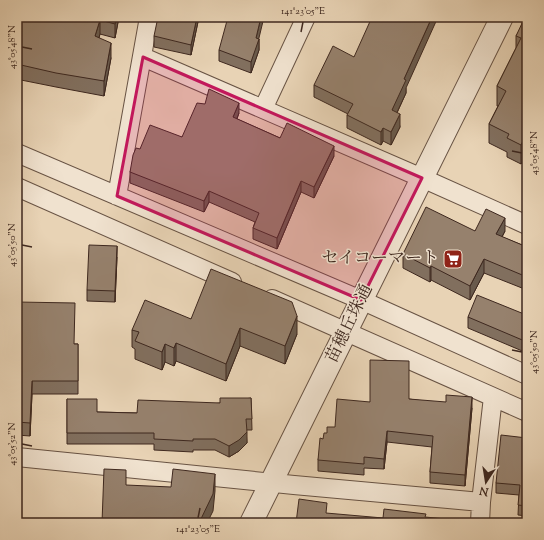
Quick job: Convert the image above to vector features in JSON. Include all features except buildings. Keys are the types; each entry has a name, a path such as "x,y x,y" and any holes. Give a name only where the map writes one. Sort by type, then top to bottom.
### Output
{"street":[{"path":"117,196 150,17"},
{"path":"263,109 306,17"},
{"name":"苗穂丘珠通","path":"250,523 502,17"},
{"path":"143,57 527,225"},
{"path":"17,153 362,300 527,374"},
{"path":"17,188 527,412"},
{"path":"480,523 493,397"},
{"path":"17,457 271,483 481,502"}],"highlighted area":[{"path":"143,57 422,178 361,300 117,196"}],"place":[{"name":"セイコーマート","path":"453,259"}]}
